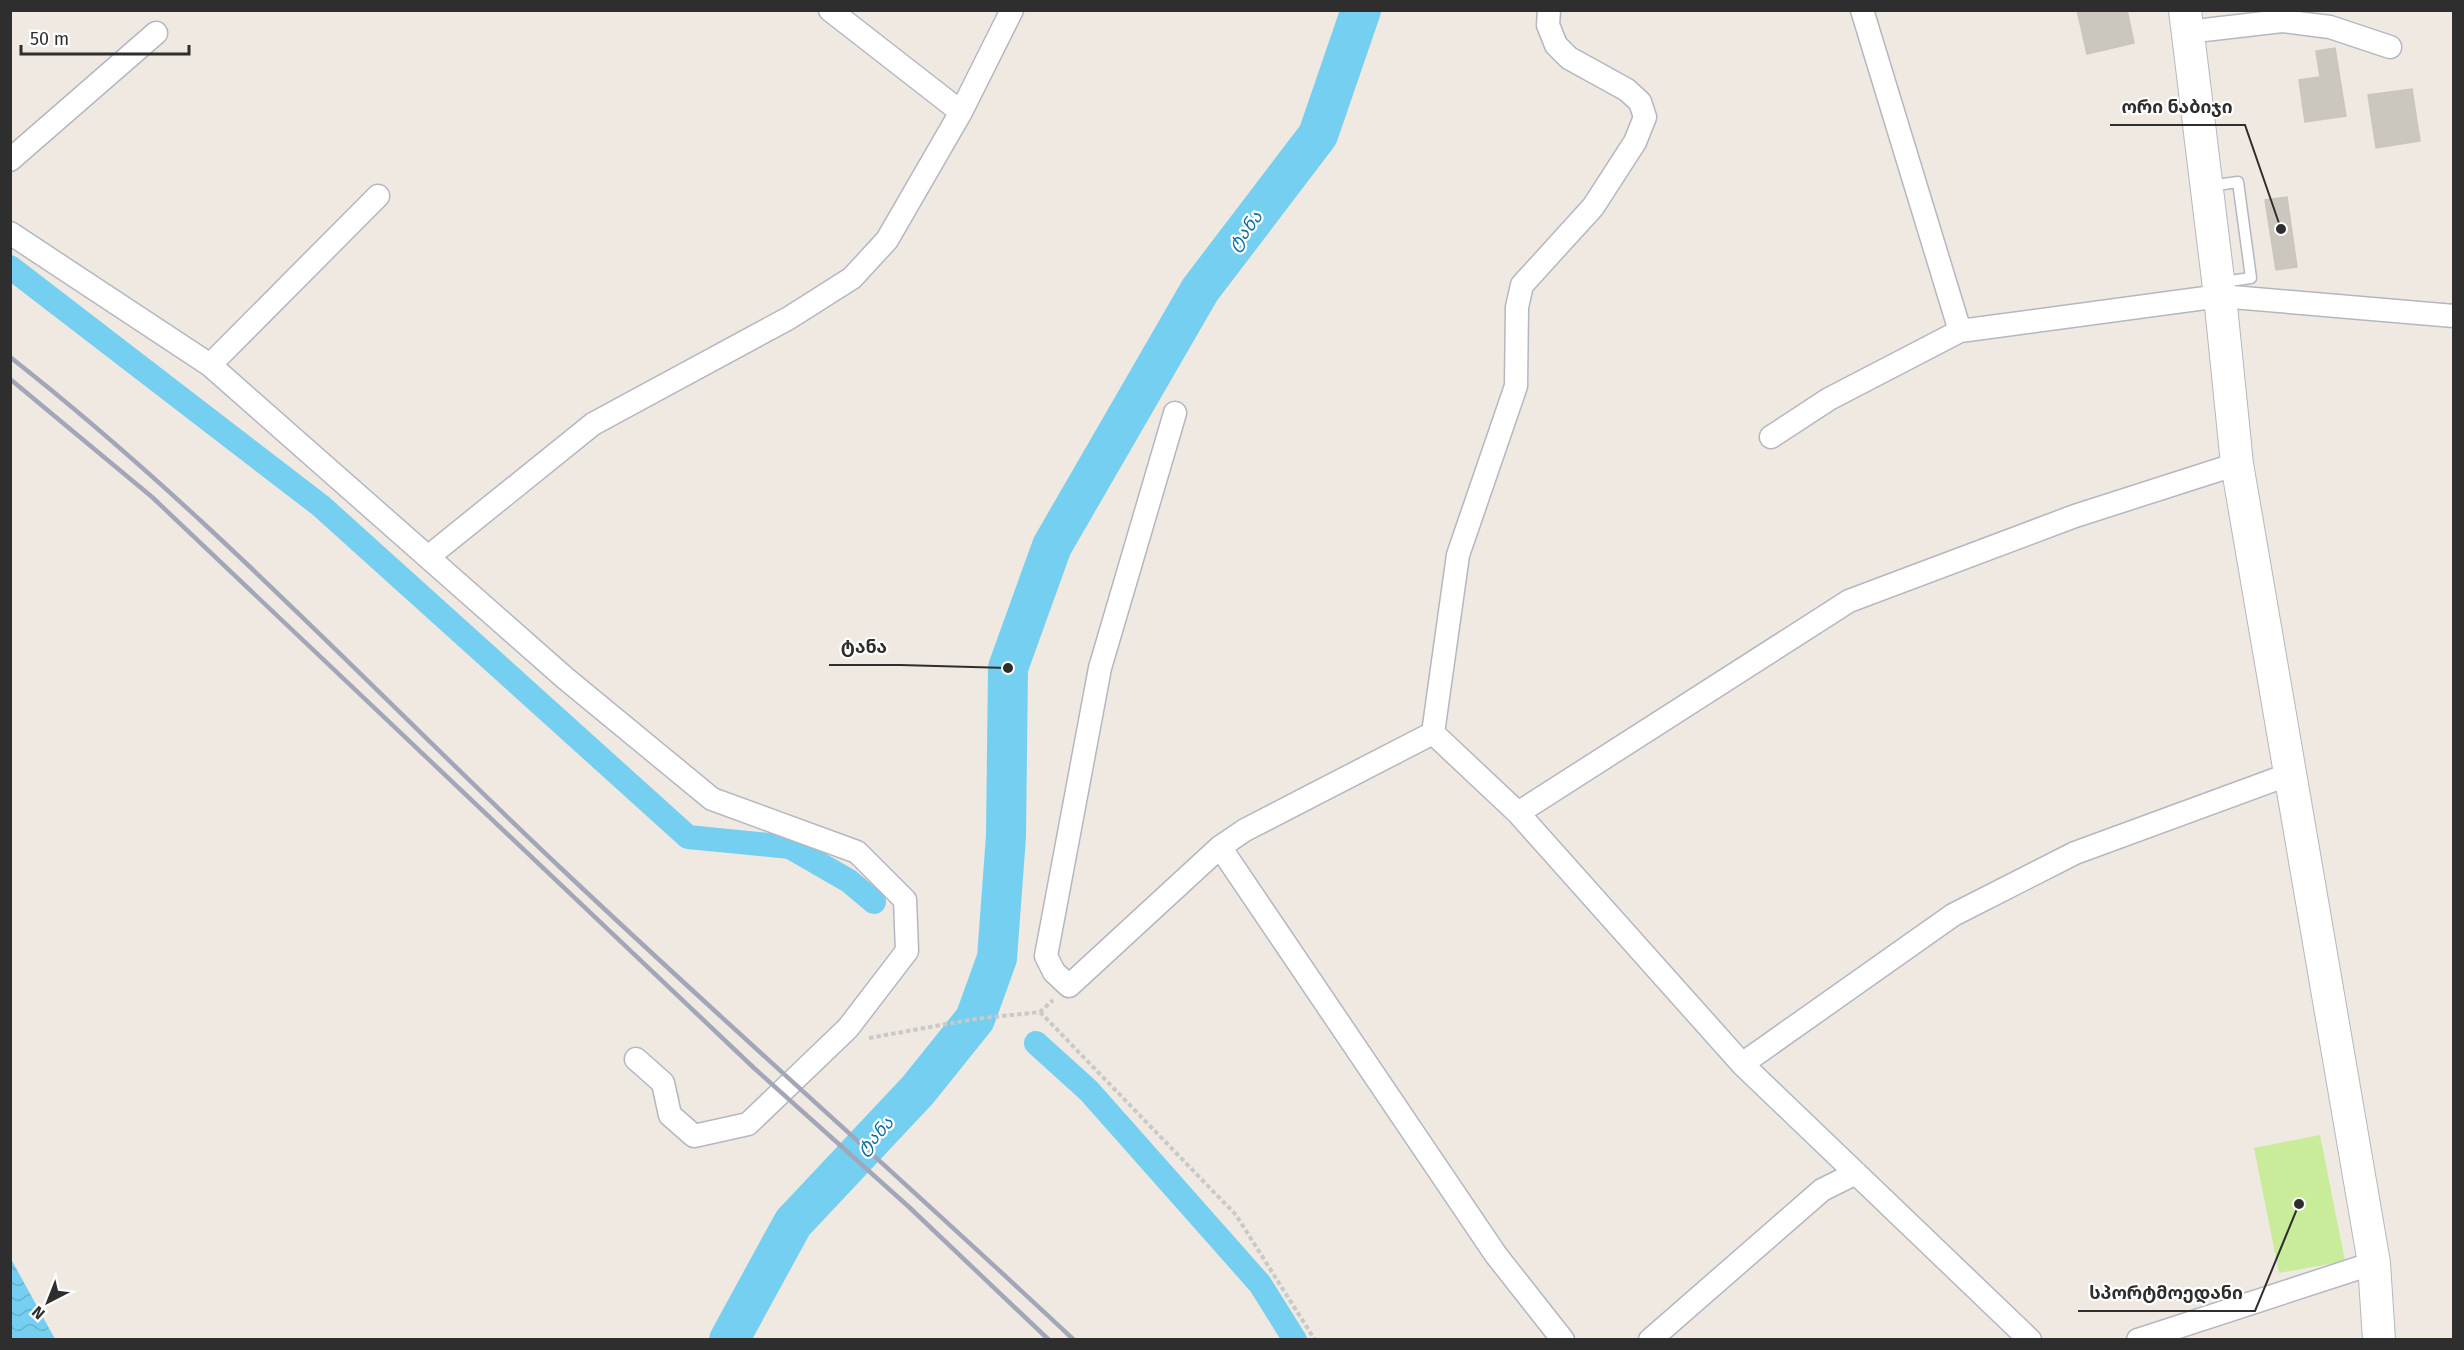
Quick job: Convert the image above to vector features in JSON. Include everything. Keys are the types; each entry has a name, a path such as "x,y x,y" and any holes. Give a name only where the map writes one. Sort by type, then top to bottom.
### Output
{"main road":[{"path":"2186,21 2219,289 2237,464 2374,1263 2379,1340"}],"street":[{"path":"831,10 961,112"},
{"path":"428,557 593,424 789,318 852,278 887,240 961,112 1012,10"},
{"path":"1433,733 1458,555 1516,386 1517,307 1522,285 1593,207 1635,142 1644,117 1640,102 1627,90 1569,58 1556,45 1548,26 1549,10"},
{"path":"1862,10 1960,332"},
{"path":"2186,21 2282,21 2330,27 2390,47"},
{"path":"10,160 156,33"},
{"path":"210,365 378,196"},
{"path":"10,233 210,365 565,678 712,799 857,852 905,900 907,951 848,1028 748,1124 694,1136 670,1115 663,1083 636,1059"},
{"path":"1772,437 1829,399 1960,332 2219,289 2453,319"},
{"path":"1175,413 1100,668 1046,956 1054,972 1069,986 1220,847 1245,830 1433,733"},
{"path":"1518,813 1849,601 2075,516 2237,464"},
{"path":"1433,733 1518,813 1742,1064 2030,1340"},
{"path":"1742,1064 1953,915 2076,853 2290,774"},
{"path":"1220,847 1496,1256 1563,1340"},
{"path":"1650,1340 1822,1190 1856,1173"},
{"path":"2138,1340 2374,1263"}],"path":[{"path":"848,1028 864,1039 975,1019 1040,1012 1069,986"},
{"path":"1040,1012 1236,1215 1315,1340"}],"green space":[{"path":"2320,1135 2345,1261 2279,1273 2254,1148"}],"water":[{"path":"11,1259 55,1339 11,1339"}],"building":[{"path":"2077,10 2127,10 2134,43 2087,54"},
{"path":"2335,48 2346,116 2305,122 2299,80 2320,77 2316,51"},
{"path":"2412,89 2420,141 2376,148 2368,95"},
{"path":"2287,197 2297,267 2276,270 2265,200"}],"waterway":[{"name":"ტანა","path":"729,1340 793,1223 918,1090 975,1019 997,958 1006,836 1008,668 1052,546 1200,290 1318,135 1361,10"},
{"path":"10,267 321,506 688,837 790,847 849,881 874,902"},
{"path":"1036,1043 1089,1091 1260,1284 1295,1340"}],"railway":[{"path":"10,357 155,479 225,543 565,872 1074,1340"},
{"path":"10,379 152,497 754,1068 909,1207 1049,1340"}],"place":[{"name":"ორი ნაბიჯი","path":"2281,229"},
{"name":"ტანა","path":"1008,668"},
{"name":"სპორტმოედანი","path":"2299,1204"}]}
